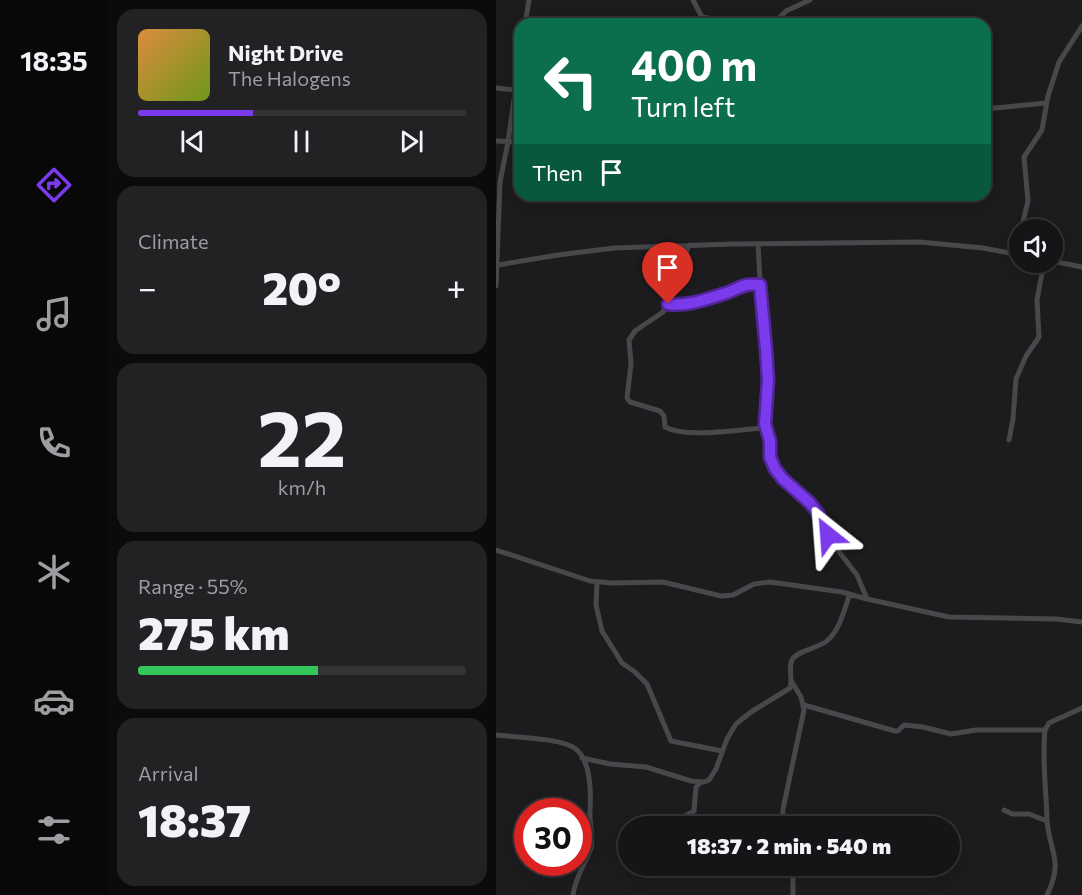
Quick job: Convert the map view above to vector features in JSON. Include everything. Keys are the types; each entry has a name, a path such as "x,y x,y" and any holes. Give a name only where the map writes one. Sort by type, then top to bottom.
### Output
{"street":[{"path":"526,18 529,0"},
{"path":"692,0 702,16 711,18"},
{"path":"779,18 786,11 810,0"},
{"path":"1024,219 1028,201 1024,158 1042,130 1046,117 1046,103 1059,62 1081,26"},
{"path":"496,88 514,90"},
{"path":"496,286 500,182 514,97"},
{"path":"991,109 1046,103"},
{"path":"496,141 514,142"},
{"path":"498,265 614,248 689,245 920,242 1009,252"},
{"path":"758,244 766,349 766,428 770,441 770,457 775,469 783,479 818,513 833,544 857,575 867,599"},
{"path":"689,245 668,304 659,316 636,331 629,340 631,364 628,384 629,401 660,411 664,416 665,427 670,430 699,432 766,428"},
{"path":"1063,263 1081,267"},
{"path":"1009,440 1016,379 1026,356 1039,337 1038,300 1042,273"},
{"path":"668,304 682,304 704,299 729,292 743,285 760,285"},
{"path":"496,550 597,582 663,582 721,596 733,595 754,584 766,582 850,594 949,617 1056,619 1081,622"},
{"path":"597,582 596,605 602,631 622,663 647,684 671,741 722,751"},
{"path":"782,816 804,705 792,682 793,658 797,653 820,646 835,633 850,594"},
{"path":"582,758 610,764 646,767 691,781 709,780 736,724 787,690 792,682"},
{"path":"804,705 898,731 904,725 951,734 976,730 1045,730"},
{"path":"1047,895 1053,880 1056,855 1047,821 1044,789 1045,730 1049,723 1081,708"},
{"path":"496,735 552,741 571,746 582,758 590,787 589,827 592,843 572,895"},
{"path":"685,816 694,811 696,788 702,782"},
{"path":"1004,810 1012,814 1029,814 1047,821"},
{"path":"793,876 793,895"}],"route":[{"path":"668,304 676,305 704,299 729,292 743,285 760,285 768,380 765,424 770,441 770,457 775,469 783,479 818,513 828,535"}]}
